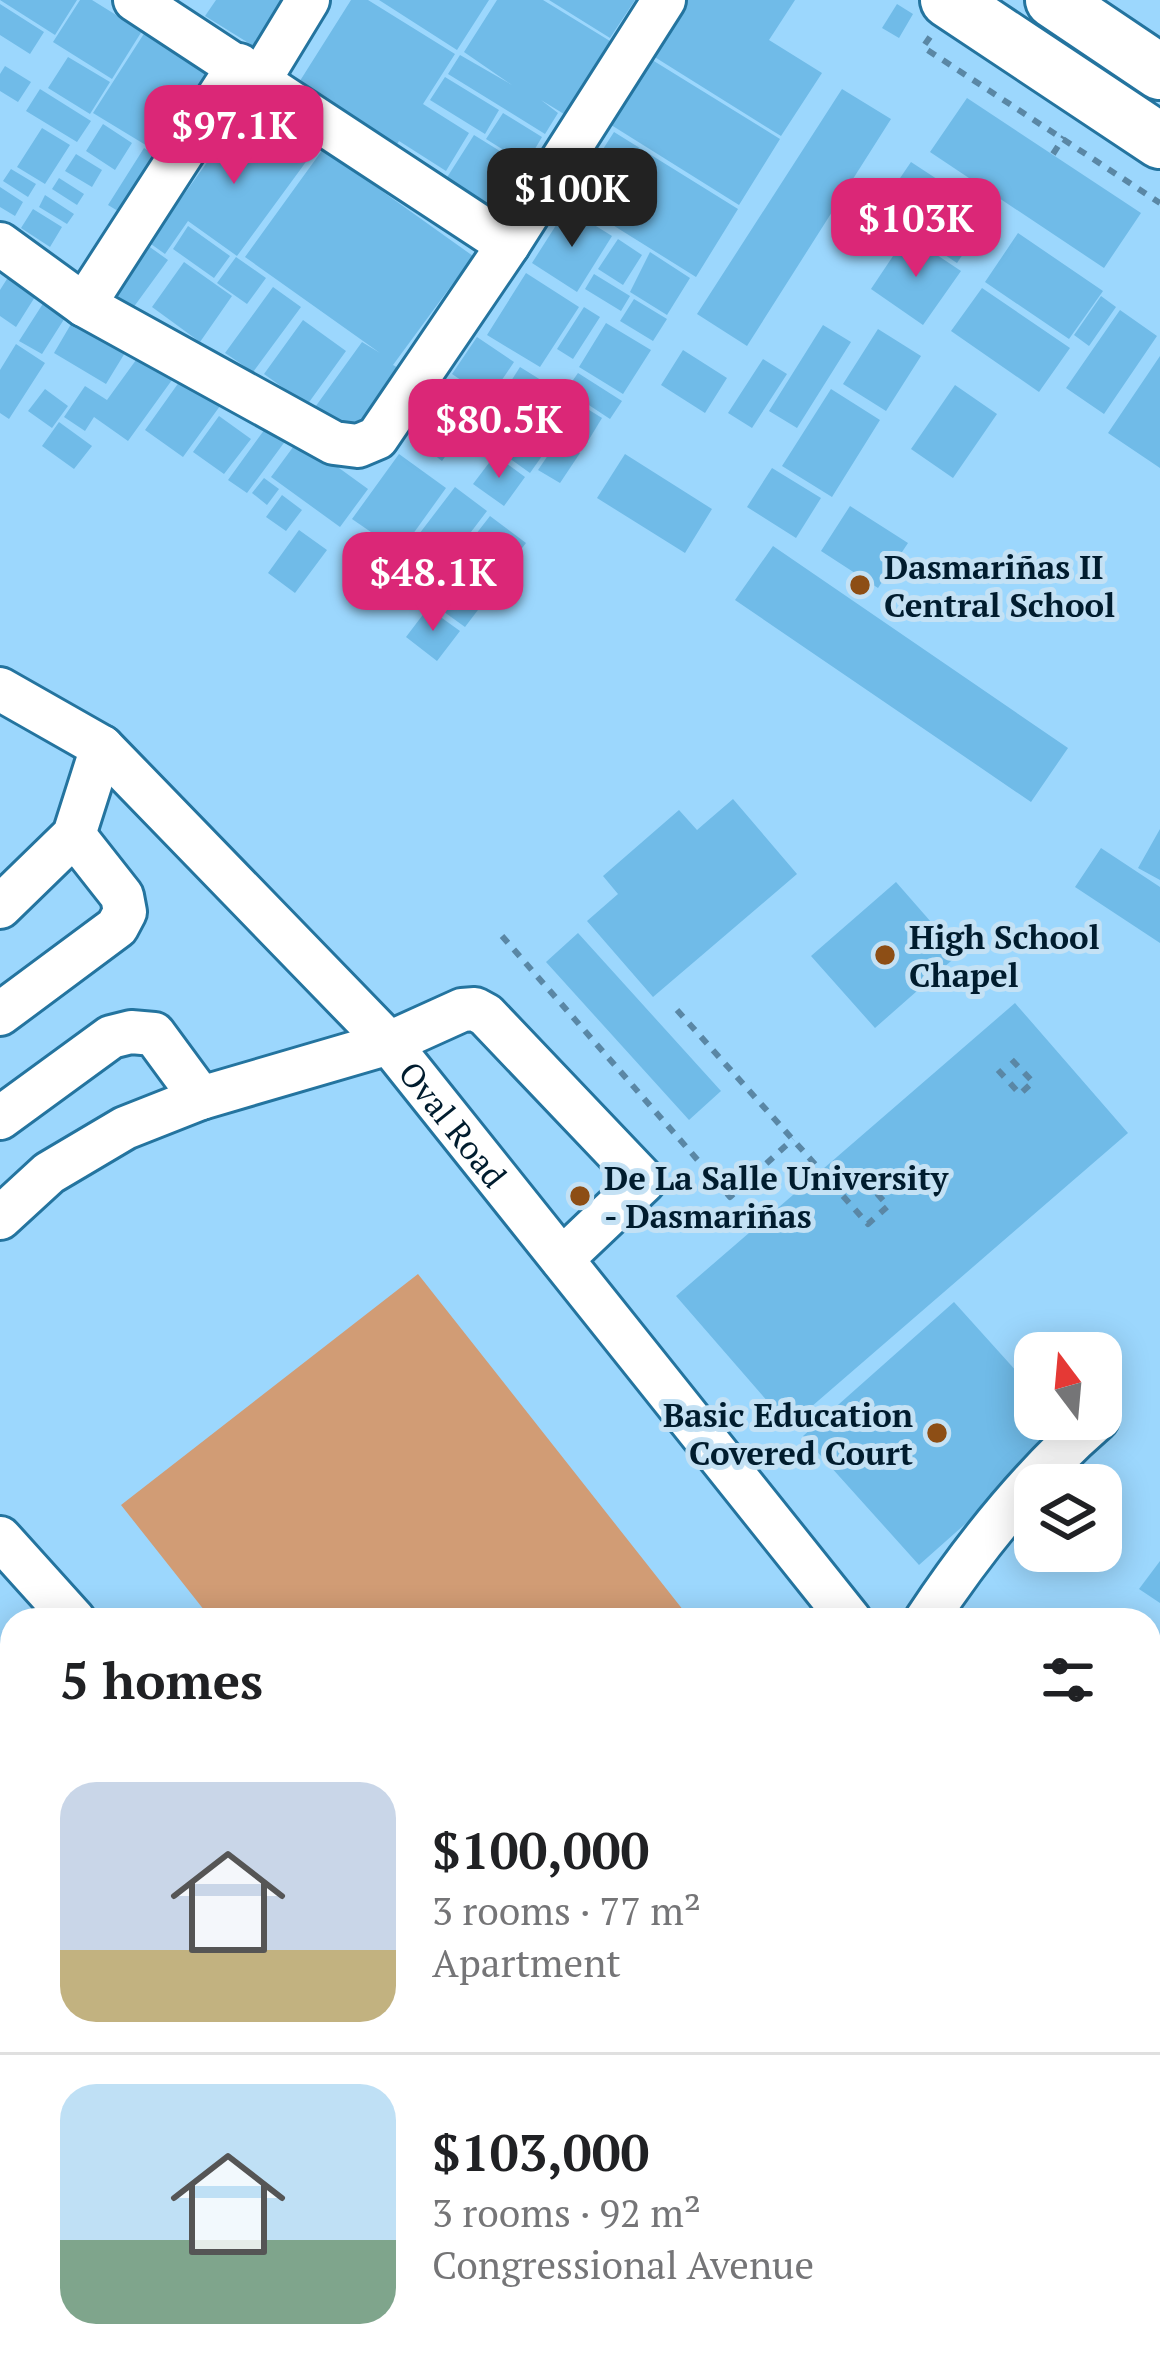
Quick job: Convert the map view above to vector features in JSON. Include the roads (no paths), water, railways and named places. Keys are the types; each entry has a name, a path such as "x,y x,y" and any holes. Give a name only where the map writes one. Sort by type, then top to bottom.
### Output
{"main road":[{"path":"948,0 1160,141"},
{"path":"1053,0 1112,16 1160,72"}],"lane":[{"path":"135,0 508,245"},
{"path":"84,305 249,72 308,0"},
{"path":"0,244 84,305 334,442 358,446 376,438 508,245 664,0"},
{"name":"Oval Road","path":"0,689 102,746 389,1043 840,1608"},
{"path":"0,907 74,835 102,746"},
{"path":"0,1014 117,927 125,912 122,896 74,835"},
{"path":"0,1219 49,1173 125,1128 201,1099 389,1043 462,1010 475,1009 486,1015 644,1181 562,1259"},
{"path":"0,1118 111,1036 131,1031 154,1034 201,1099"},
{"path":"934,1608 1047,1462 1072,1440"},
{"path":"0,1538 63,1608"}],"place":[{"name":"Dasmariñas II Central School","path":"860,585"},
{"name":"High School Chapel","path":"885,955"},
{"name":"De La Salle University - Dasmariñas","path":"580,1196"},
{"name":"Basic Education Covered Court","path":"937,1433"}]}
